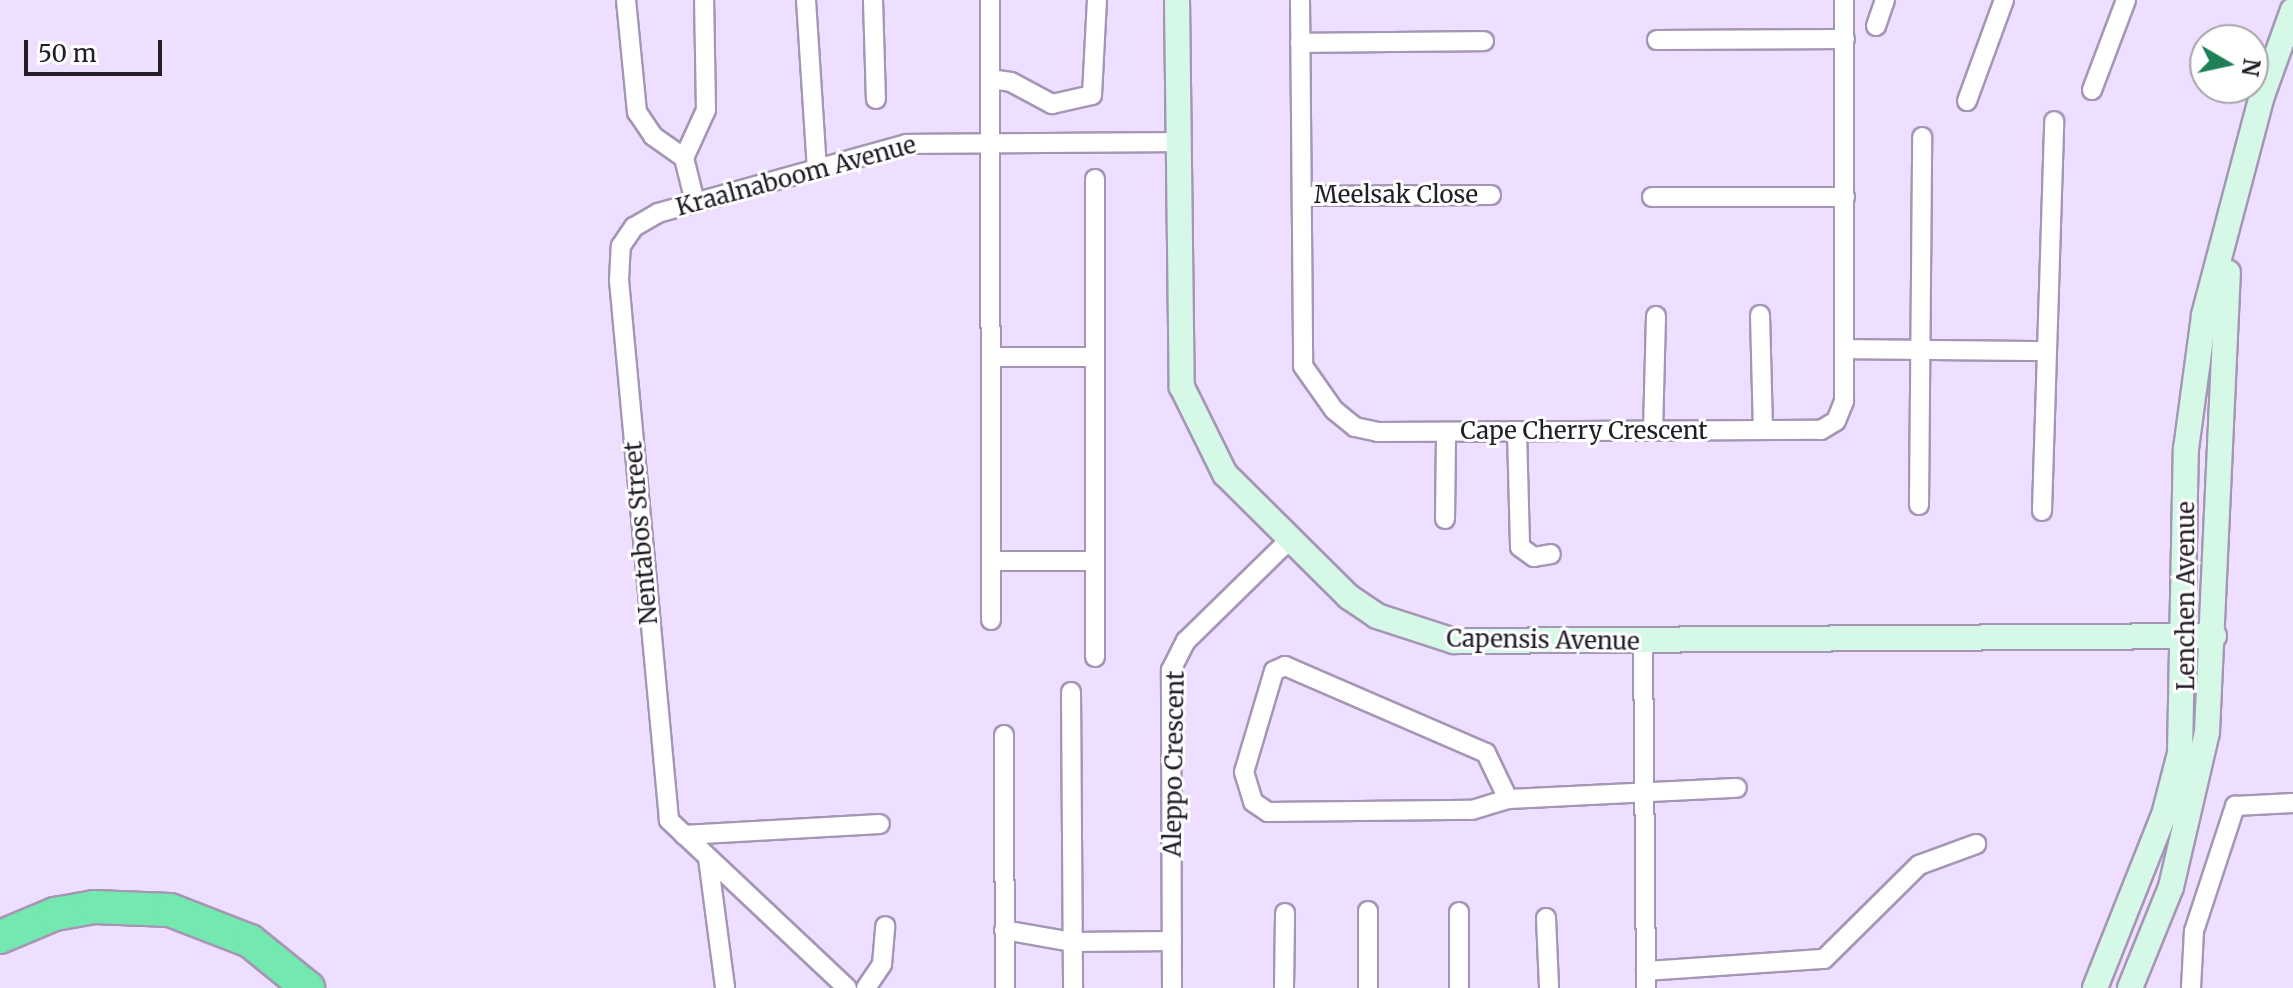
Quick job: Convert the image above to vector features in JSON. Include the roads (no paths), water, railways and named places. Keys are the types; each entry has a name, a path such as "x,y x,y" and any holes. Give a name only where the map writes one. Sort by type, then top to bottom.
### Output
{"highway":[{"path":"0,937 55,914 94,907 170,910 250,941 308,988"}],"main road":[{"name":"Capensis Avenue","path":"1177,0 1182,387 1213,458 1349,597 1436,639 1643,641 2214,636"},
{"name":"Lenchen Avenue","path":"2095,988 2168,801 2185,714 2188,436 2204,315 2236,194 2293,10"},
{"name":"Lenchen Avenue","path":"2130,988 2191,823 2207,732 2214,636 2218,385 2236,194"}],"street":[{"path":"626,0 637,112 653,136 684,158"},
{"path":"695,202 684,158 706,110 704,0"},
{"path":"806,0 817,170"},
{"path":"873,0 876,99"},
{"path":"990,0 991,620"},
{"path":"990,79 1011,82 1052,104 1092,95 1097,0"},
{"name":"Cape Cherry Crescent","path":"1300,0 1301,351 1312,385 1355,427 1446,432 1821,430 1836,421 1844,401 1844,0"},
{"path":"1876,26 1885,0"},
{"path":"1967,101 2004,0"},
{"path":"2092,90 2126,0"},
{"path":"1657,40 1845,39"},
{"path":"1300,43 1484,41"},
{"path":"2042,511 2054,121"},
{"path":"1919,505 1922,137"},
{"name":"Kraalnaboom Avenue","path":"621,246 642,220 695,202 906,144 1177,142"},
{"path":"1095,179 1095,657"},
{"name":"Meelsak Close","path":"1302,196 1491,195"},
{"path":"1652,197 1845,197"},
{"name":"Nentabos Street","path":"621,246 619,280 669,820 684,835"},
{"path":"1760,315 1763,430"},
{"path":"1649,431 1656,316"},
{"path":"1644,348 1649,431"},
{"path":"1844,349 2047,351"},
{"path":"992,357 1095,357"},
{"path":"1517,431 1520,547 1534,557 1551,554"},
{"path":"1445,519 1446,432"},
{"name":"Aleppo Crescent","path":"1172,988 1171,670 1186,641 1291,538"},
{"path":"992,561 1095,561"},
{"path":"1643,641 1646,979 1824,959 1919,865 1976,844"},
{"path":"1508,799 1486,753 1285,666 1274,671 1245,766 1259,808 1472,810 1508,799 1645,788 1737,788"},
{"path":"1071,692 1073,988"},
{"path":"1004,735 1005,988"},
{"path":"2191,988 2194,931 2235,806 2293,803"},
{"path":"684,835 880,824"},
{"path":"684,835 847,988"},
{"path":"708,858 725,988"},
{"path":"1368,911 1368,988"},
{"path":"1459,912 1459,988"},
{"path":"1284,988 1285,913"},
{"path":"1546,918 1549,988"},
{"path":"866,988 882,964 885,926"},
{"path":"1004,930 1073,942 1172,941"}]}
